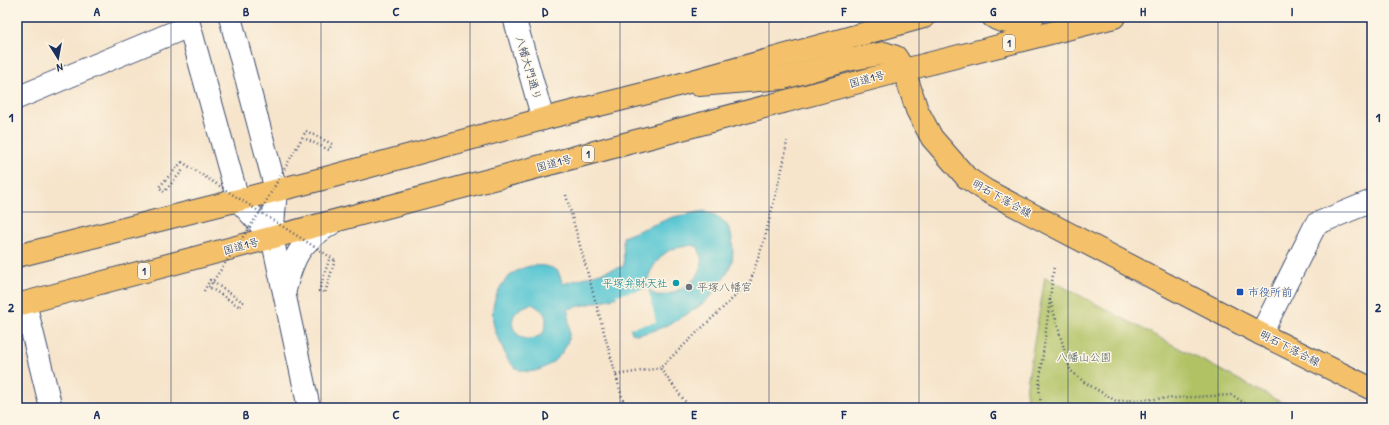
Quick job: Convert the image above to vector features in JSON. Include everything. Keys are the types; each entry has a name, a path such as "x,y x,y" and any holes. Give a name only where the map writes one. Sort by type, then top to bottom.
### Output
{"main road":[{"path":"17,256 668,88 924,17"},
{"path":"993,17 1010,23 1033,17"},
{"name":"国道1号","path":"21,304 904,70 1114,17"},
{"name":"明石下落合線","path":"668,88 784,78 848,60 884,53 896,57 904,70 917,110 932,138 967,178 987,191 1261,334 1372,389"}],"street":[{"path":"230,17 276,190 272,237 309,408"},
{"name":"八幡大門通り","path":"514,17 544,119"},
{"path":"17,98 188,21 238,200 272,237"},
{"path":"1261,334 1316,224 1372,201"},
{"path":"284,292 291,266 299,250 314,234 336,221"},
{"path":"21,304 52,408"}],"path":[{"path":"204,291 210,280 243,302 240,307 210,287 260,212 306,131 332,144 329,150 306,139"},
{"path":"616,375 660,368 750,282 764,241 784,162 787,141"},
{"path":"183,170 164,192 159,187 182,162 335,260 325,292 319,291 328,260"},
{"path":"566,195 625,408"},
{"path":"1041,408 1039,386 1054,266"},
{"path":"1050,299 1070,370 1084,382 1116,401 1232,395 1252,408"},
{"path":"660,368 690,408"}],"green space":[{"name":"八幡山公園","path":"1045,277 1292,408 1028,408 1026,390"}],"water":[{"path":"704,211 723,220 729,228 732,239 732,262 725,276 710,297 685,316 661,328 639,334 632,333 622,296 568,309 568,340 561,354 555,360 548,366 532,371 524,371 511,364 496,333 493,318 496,296 504,282 509,277 525,267 542,266 553,268 558,271 563,284 624,266 623,237 673,217","holes":["691,245 698,247 702,260 701,270 696,277 679,290 665,295 654,294 649,290 647,284 648,277 651,270 660,258 670,250","532,304 541,310 546,317 546,325 542,335 532,339 524,338 519,335 515,331 513,325 513,319 516,313 522,308"]}],"pier":[{"path":"648,288 656,322 629,328 621,299 617,300 616,295"}],"place":[{"name":"平塚弁財天社","path":"676,283"},
{"name":"平塚八幡宮","path":"689,287"},
{"name":"市役所前","path":"1240,292"}]}
